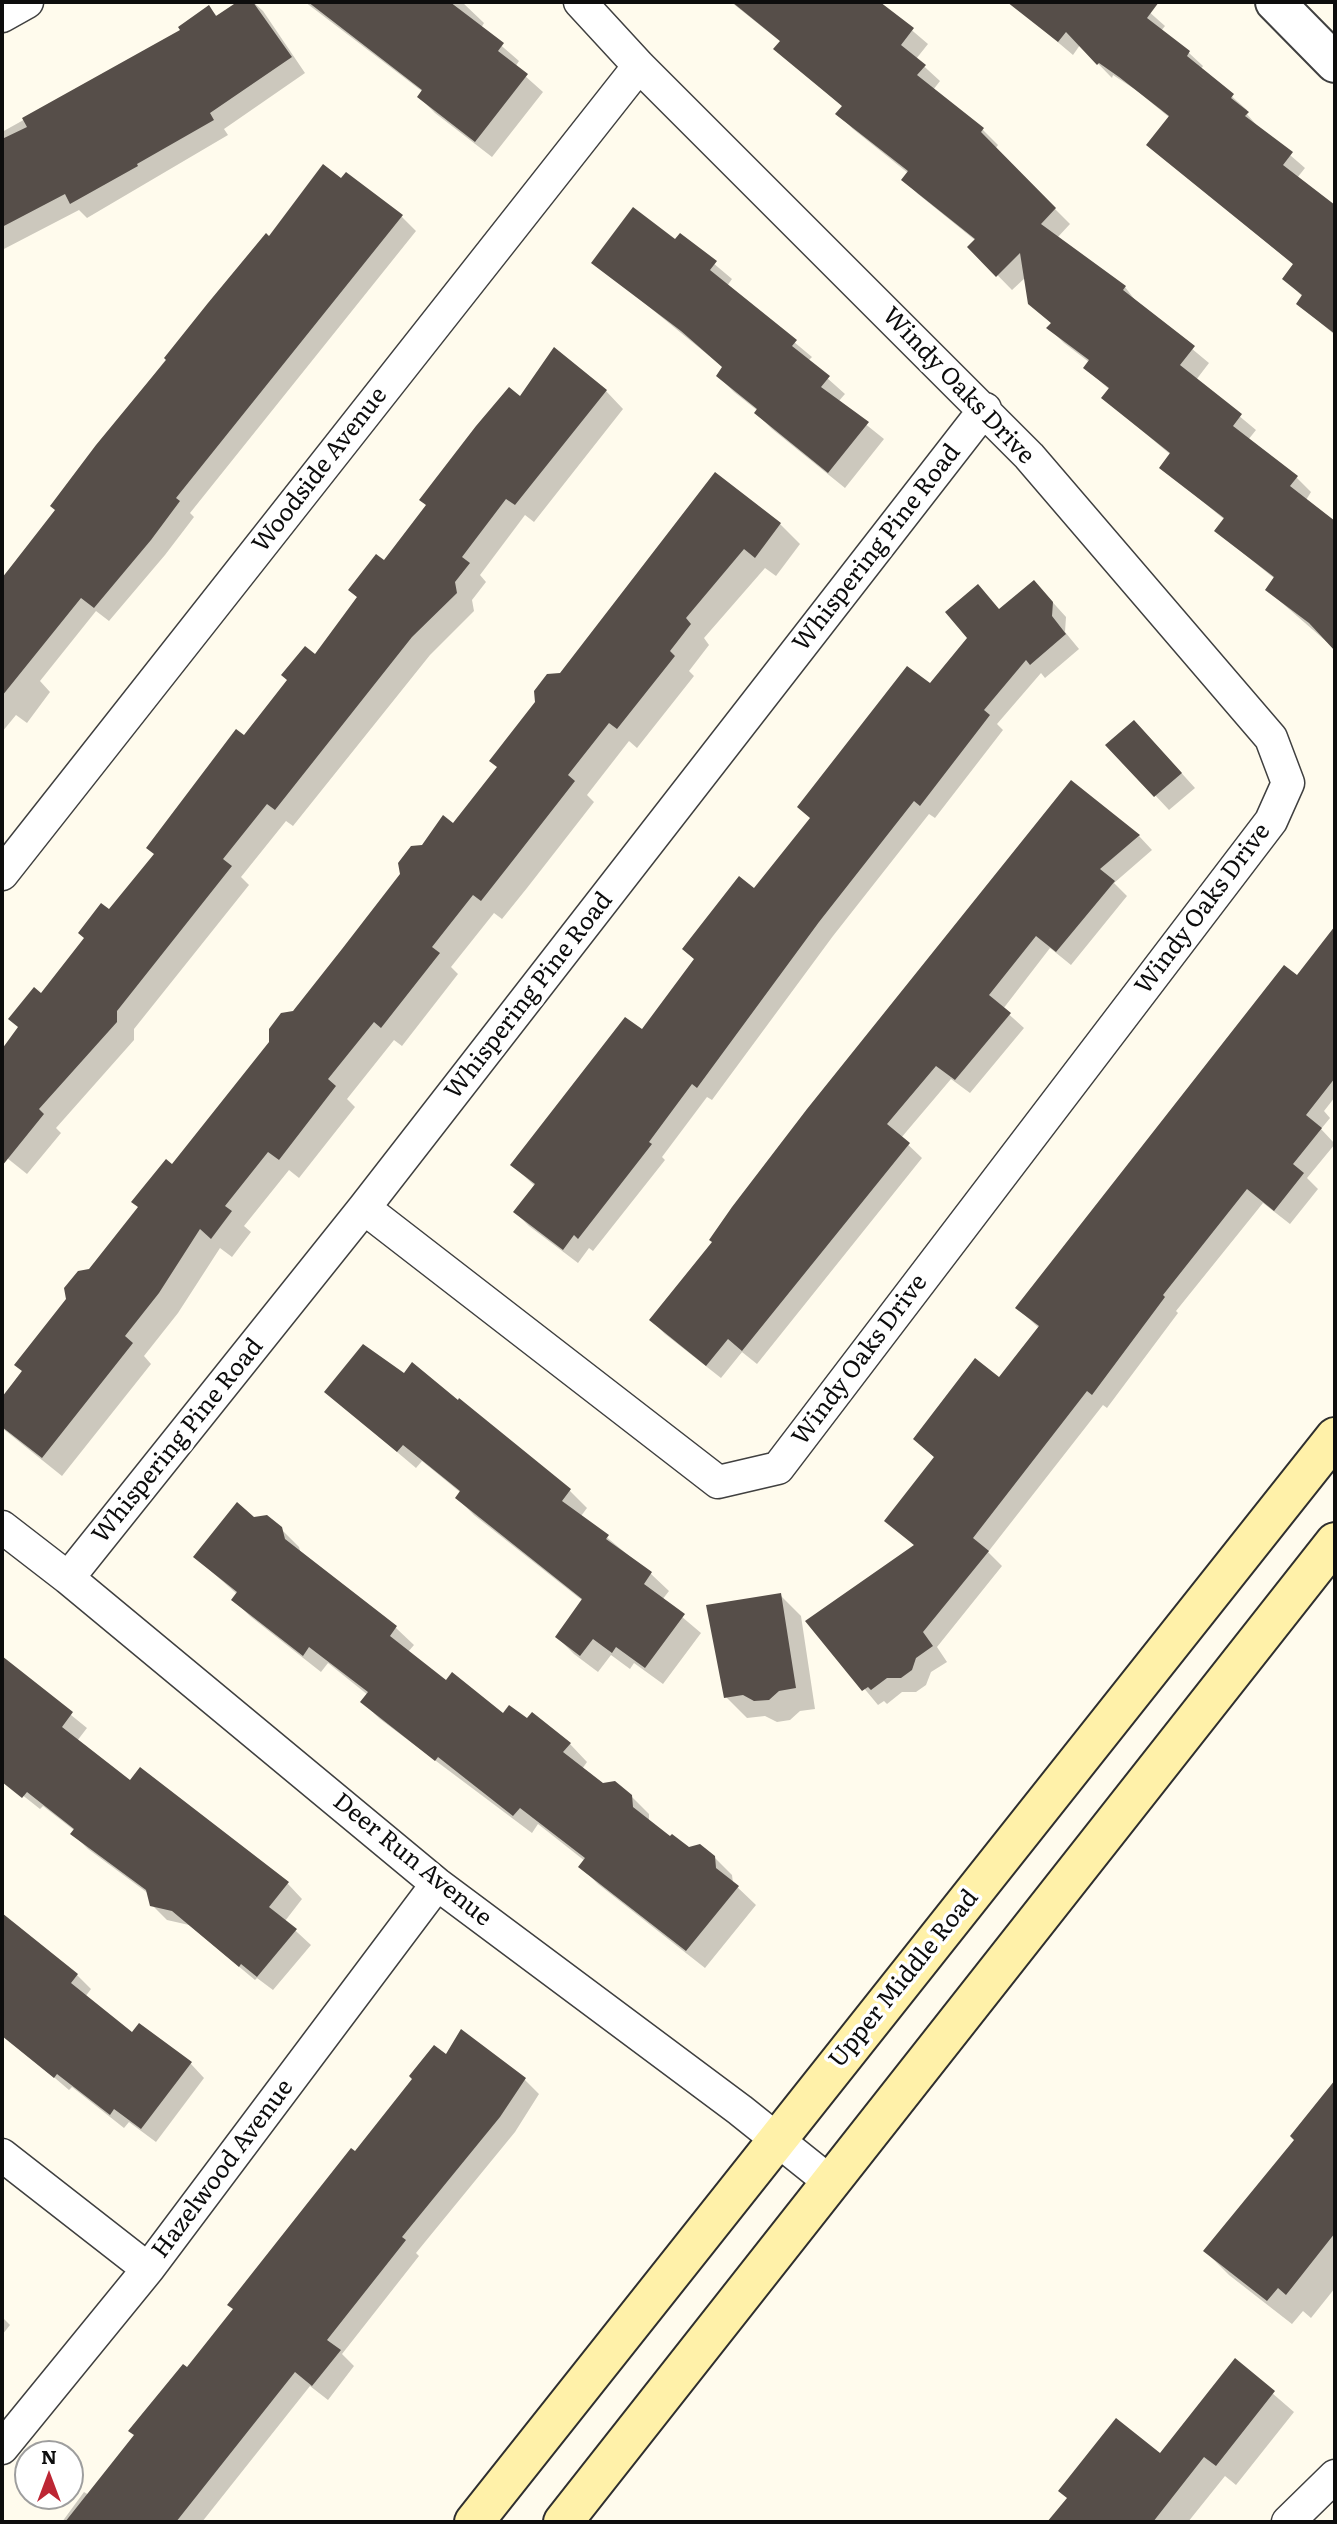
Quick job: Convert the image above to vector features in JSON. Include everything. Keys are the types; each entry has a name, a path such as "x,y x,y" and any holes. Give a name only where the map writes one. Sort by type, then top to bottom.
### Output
{"main road":[{"name":"Upper Middle Road","path":"474,2522 776,2138 1335,1437"},
{"path":"563,2522 1335,1542"}],"street":[{"path":"2,16 27,2"},
{"name":"Windy Oaks Drive","path":"364,1208 718,1482 778,1468 1271,821 1288,783 1271,738 985,409 639,66 580,2"},
{"path":"1275,2 1335,63"},
{"name":"Woodside Avenue","path":"2,874 639,66"},
{"name":"Whispering Pine Road","path":"68,1578 364,1208 985,409"},
{"name":"Deer Run Avenue","path":"2,1527 68,1578 437,1884 776,2138 830,2182"},
{"name":"Hazelwood Avenue","path":"2,2448 148,2269 437,1884"},
{"path":"2,2154 148,2269"},
{"path":"1288,2522 1335,2476"}],"building":[{"path":"237,2 253,2 292,57 210,113 214,120 137,164 138,166 70,204 65,194 2,227 2,139 27,127 22,118 180,30 178,27 209,5 216,16"},
{"path":"308,2 450,2 504,43 498,51 528,74 475,142 417,97 422,90"},
{"path":"732,2 880,2 914,28 901,45 926,65 917,75 984,128 981,132 1056,208 1041,224 1126,286 1123,290 1195,346 1180,365 1242,414 1233,426 1298,476 1290,486 1335,521 1335,651 1309,623 1265,590 1274,577 1214,531 1224,518 1159,468 1170,453 1101,398 1109,388 1083,368 1089,360 1046,328 1051,323 1028,304 1020,253 996,277 967,247 975,239 901,180 908,171 835,114 842,106 773,49 780,41"},
{"path":"1007,2 1159,2 1147,18 1190,51 1187,56 1234,94 1231,98 1249,112 1245,116 1293,152 1283,165 1335,205 1335,334 1296,304 1302,295 1282,279 1293,264 1146,145 1169,116 1119,77 1099,63 1097,65 1066,32 1058,42"},
{"path":"323,164 341,178 346,172 403,215 176,498 180,501 151,540 94,608 81,598 2,696 2,578 55,510 50,506 96,445 166,360 164,358 208,303 266,233 269,236"},
{"path":"633,207 675,239 680,233 717,261 710,270 797,340 792,346 830,376 821,387 869,422 828,473 754,413 757,409 716,376 722,367 681,331 591,263"},
{"path":"554,347 607,390 515,505 506,499 462,557 470,563 455,582 457,593 412,637 275,810 267,804 223,859 232,866 117,1011 117,1022 39,1109 44,1114 2,1166 2,1049 18,1027 8,1019 34,987 41,993 84,938 78,933 101,903 109,909 154,854 146,848 236,729 244,735 287,680 281,675 305,646 315,654 357,597 348,590 376,554 384,560 426,505 419,500 476,426 509,387 520,396"},
{"path":"715,472 781,523 755,558 744,549 686,618 691,624 670,651 675,656 617,729 609,723 568,775 575,781 481,901 473,895 432,947 440,953 381,1028 374,1022 328,1079 336,1086 279,1160 268,1152 225,1206 232,1211 211,1239 200,1229 159,1293 125,1336 133,1343 42,1458 2,1427 2,1397 22,1371 14,1365 66,1299 64,1288 78,1271 89,1269 138,1207 131,1202 166,1159 172,1164 269,1042 269,1029 281,1013 293,1011 342,949 400,874 398,863 411,846 422,845 443,815 453,823 497,767 489,761 535,702 534,691 547,674 560,673"},
{"path":"1034,580 1053,602 1052,616 1066,634 1030,665 1026,660 984,710 990,715 920,806 914,801 819,922 697,1088 692,1084 649,1142 652,1144 578,1239 574,1235 563,1250 513,1212 535,1184 510,1165 625,1017 642,1029 694,959 682,949 739,876 754,888 810,818 797,807 907,666 930,683 967,638 945,612 978,584 999,609"},
{"path":"1134,720 1182,773 1154,797 1105,745"},
{"path":"1071,780 1140,835 1100,869 1115,881 1056,952 1036,936 989,995 1011,1013 955,1080 936,1066 887,1124 910,1143 742,1351 728,1339 706,1366 649,1320 712,1242 709,1240 732,1207 807,1109"},
{"path":"1335,926 1335,1078 1306,1115 1322,1128 1293,1164 1304,1173 1274,1211 1247,1189 1163,1295 1165,1297 1092,1395 1087,1391 973,1538 989,1551 923,1632 933,1646 916,1658 912,1670 901,1678 887,1678 871,1690 868,1687 862,1691 805,1621 914,1545 884,1521 934,1457 913,1439 975,1358 999,1377 1039,1326 1015,1308 1284,965 1297,975"},
{"path":"363,1344 404,1373 412,1362 458,1400 459,1398 571,1489 562,1501 609,1535 606,1539 652,1572 644,1584 685,1614 645,1668 616,1647 612,1653 593,1639 580,1656 555,1637 582,1599 455,1498 460,1491 403,1445 397,1452 324,1392"},
{"path":"237,1502 254,1517 267,1515 282,1527 285,1539 397,1626 390,1636 446,1680 452,1672 503,1713 509,1705 527,1718 532,1712 571,1743 563,1752 603,1783 615,1781 632,1795 633,1807 670,1836 672,1834 689,1847 700,1844 715,1856 716,1868 739,1886 686,1951 578,1867 585,1858 520,1808 513,1816 438,1757 435,1761 360,1702 368,1692 309,1647 303,1656 231,1600 237,1592 193,1557"},
{"path":"781,1593 796,1688 779,1691 769,1700 754,1701 743,1695 724,1698 706,1605"},
{"path":"2,1656 73,1712 62,1727 130,1780 140,1767 289,1882 269,1907 297,1929 257,1977 241,1964 239,1967 172,1911 150,1906 146,1890 70,1834 74,1829 27,1792 22,1798 2,1782"},
{"path":"2,1913 78,1974 71,1983 132,2032 139,2023 192,2062 141,2129 114,2109 110,2115 57,2074 54,2078 2,2036"},
{"path":"461,2029 526,2078 500,2117 402,2237 406,2240 327,2340 341,2350 312,2386 295,2372 176,2522 65,2522 75,2510 84,2510 84,2498 134,2435 128,2431 183,2364 187,2367 233,2309 227,2305 351,2148 355,2151 412,2079 409,2076 434,2045 446,2054"},
{"path":"1335,2080 1335,2233 1286,2295 1278,2288 1267,2301 1203,2251 1294,2140 1290,2136"},
{"path":"1235,2358 1275,2391 1216,2466 1204,2457 1153,2522 1047,2522 1067,2498 1058,2491 1116,2418 1160,2453"}]}
